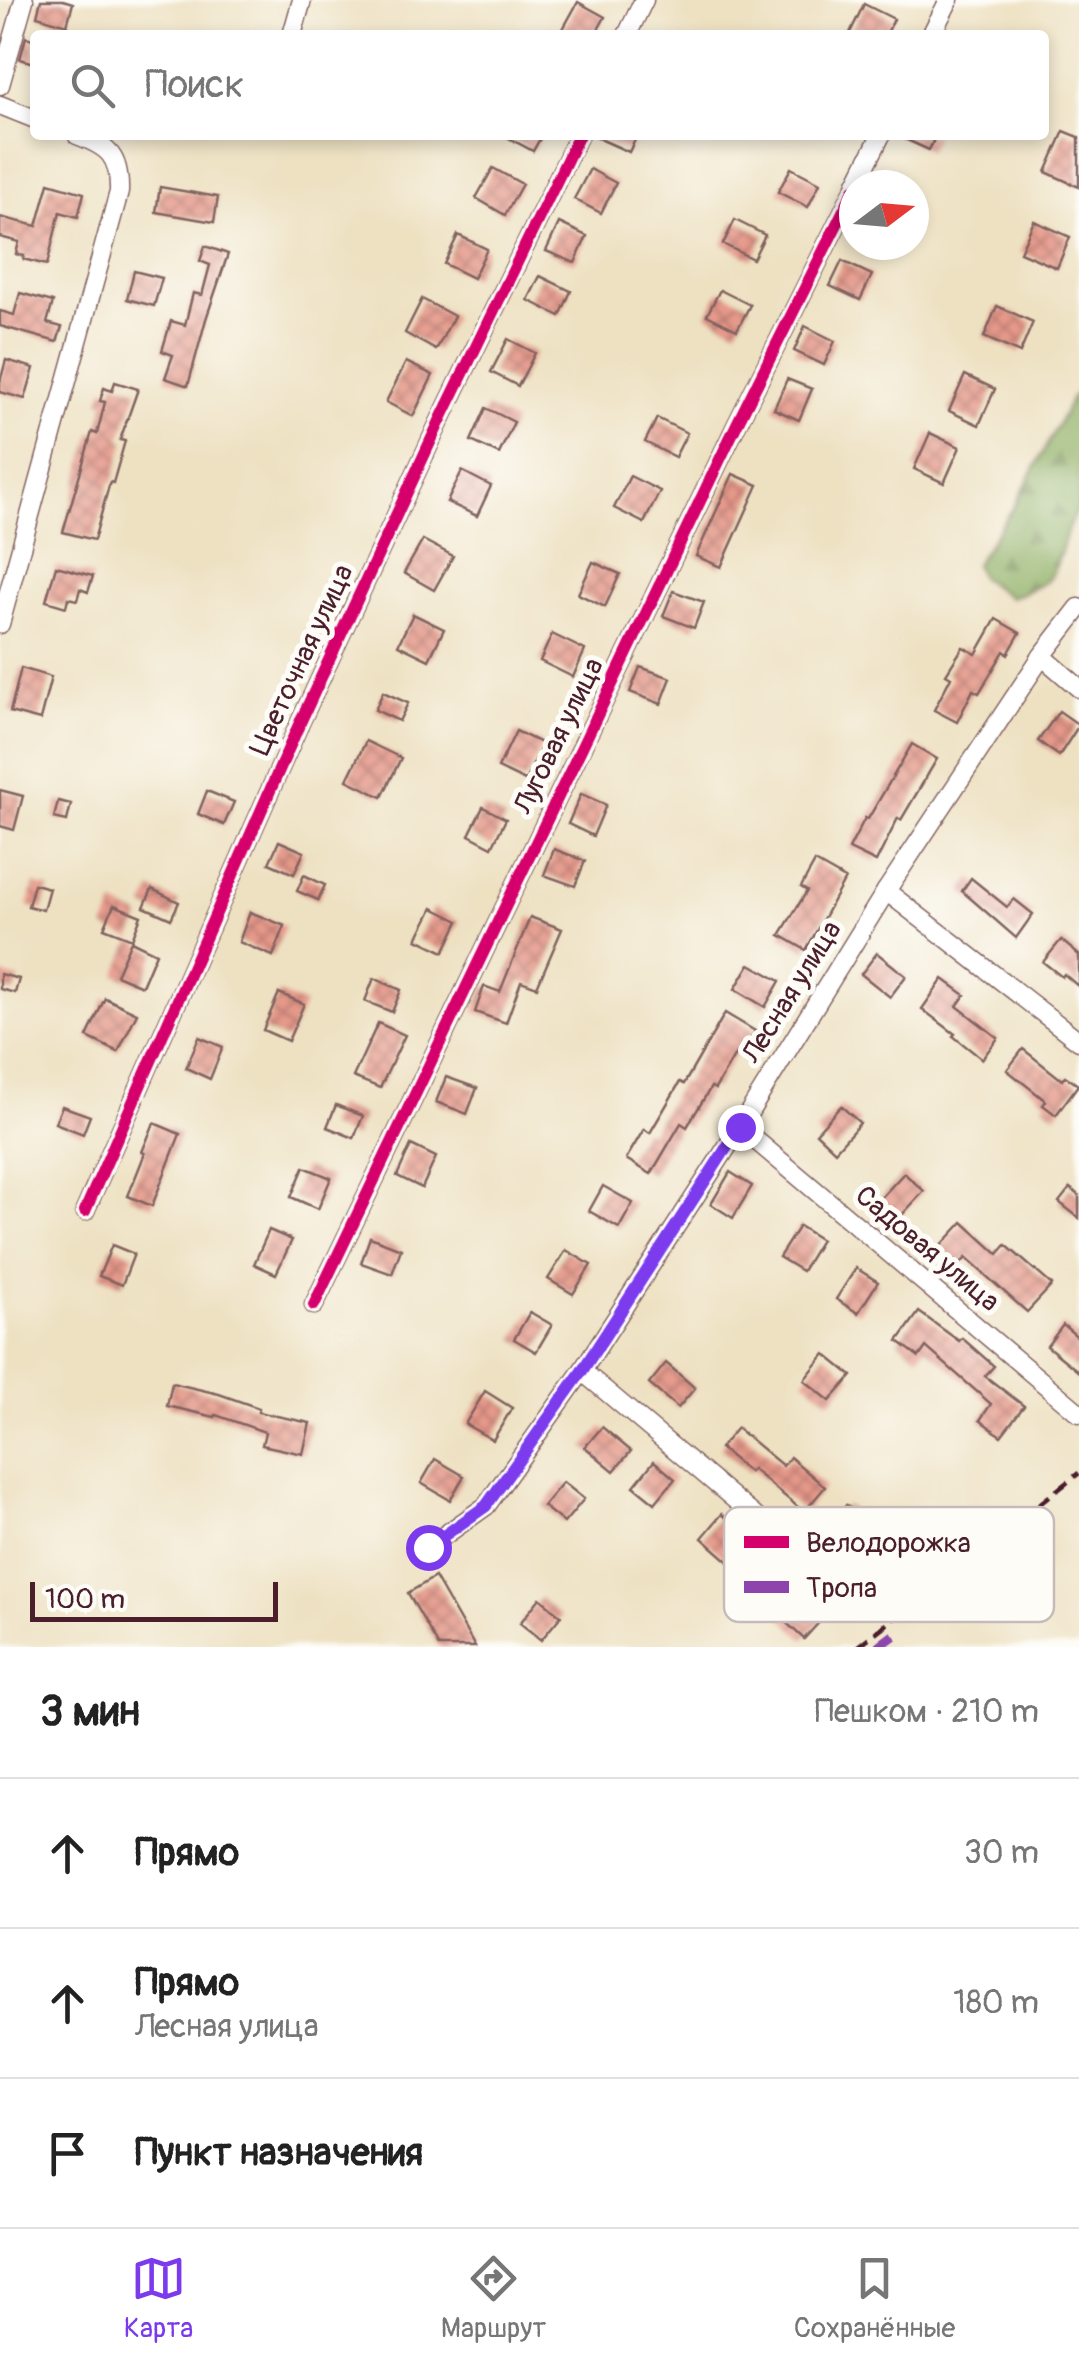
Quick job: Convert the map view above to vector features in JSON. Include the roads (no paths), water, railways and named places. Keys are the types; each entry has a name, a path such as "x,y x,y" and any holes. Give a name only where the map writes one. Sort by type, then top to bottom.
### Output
{"street":[{"path":"0,85 24,0"},
{"path":"293,30 302,0"},
{"path":"629,30 644,0"},
{"path":"934,30 949,0"},
{"path":"0,105 30,117"},
{"path":"0,624 119,192 120,171 115,159 102,144 91,140"},
{"name":"Цветочная улица","path":"85,1212 306,709 577,140"},
{"name":"Луговая улица","path":"864,170 879,140"},
{"name":"Луговая улица","path":"314,1305 839,220"},
{"name":"Лесная улица","path":"428,1547 486,1506 582,1371 886,891 1042,656 1079,608"},
{"path":"1042,656 1079,688"},
{"path":"886,891 1079,1041"},
{"name":"Садовая улица","path":"740,1127 1079,1413"},
{"path":"582,1371 744,1507"}],"railway":[{"path":"1036,1507 1079,1473"},
{"path":"857,1647 889,1622"}]}
